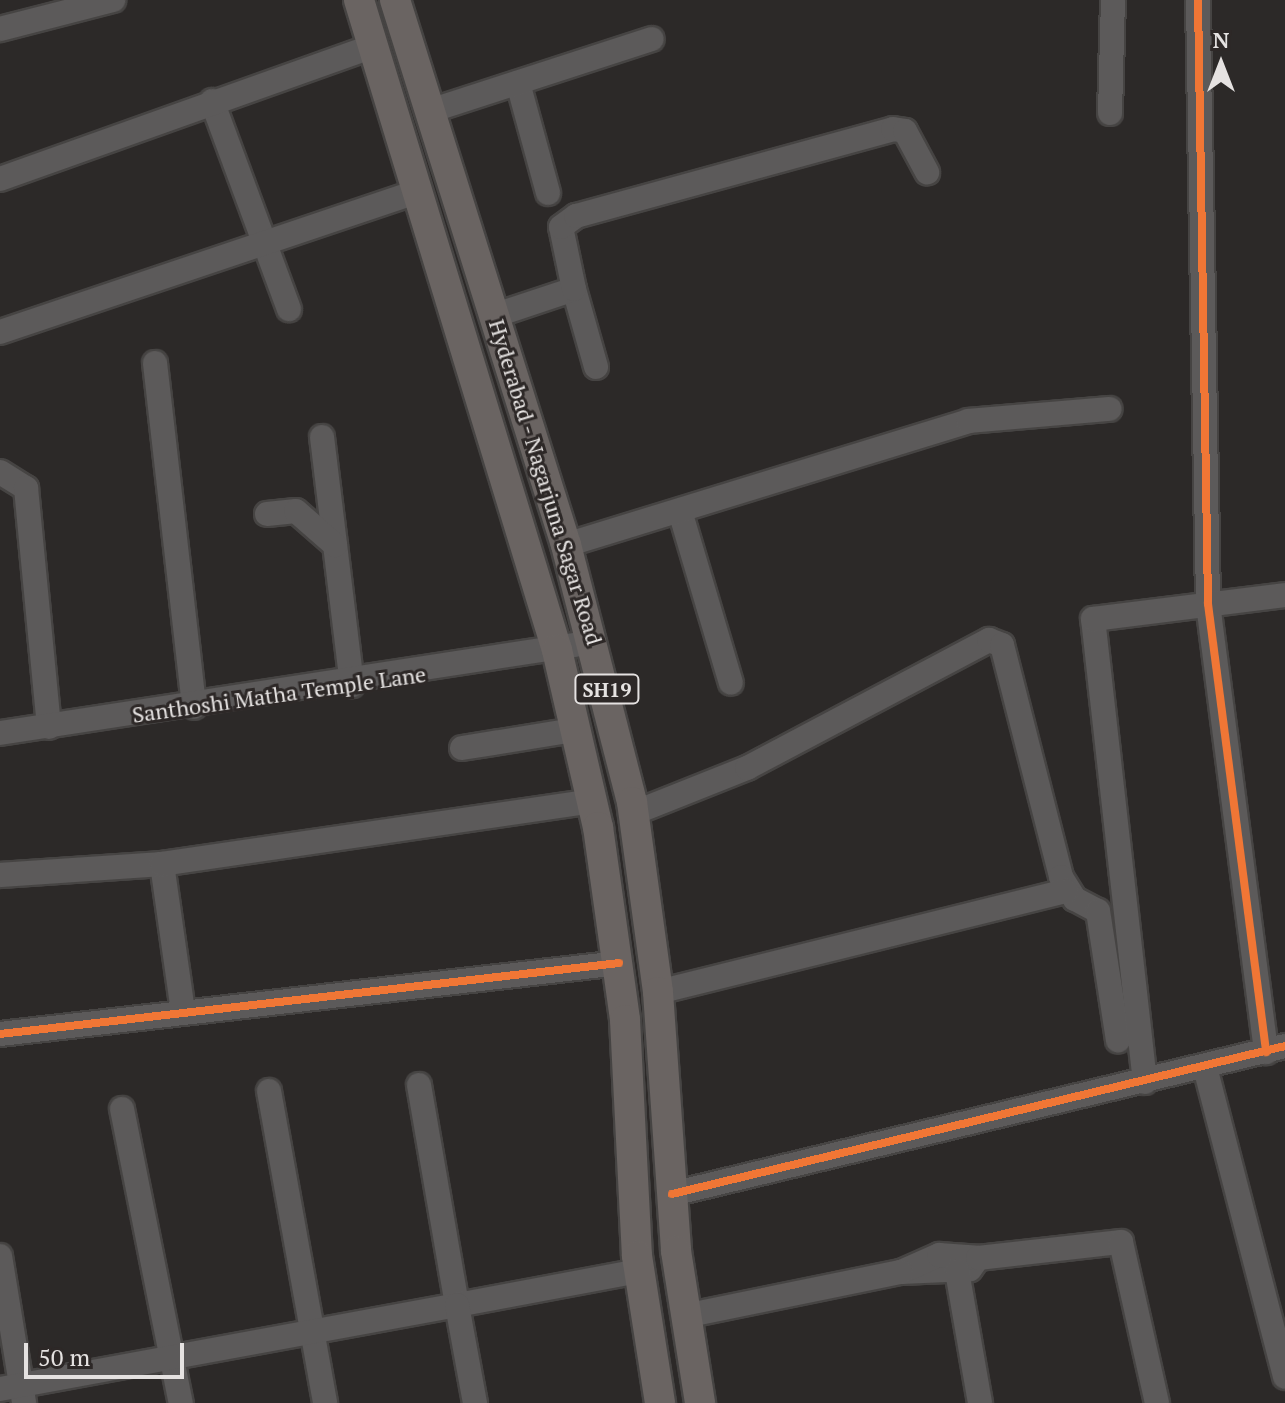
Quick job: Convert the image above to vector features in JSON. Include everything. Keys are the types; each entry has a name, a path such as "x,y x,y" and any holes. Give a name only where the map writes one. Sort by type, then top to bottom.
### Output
{"main road":[{"name":"Hyderabad - Nagarjuna Sagar Road","path":"359,0 414,193 557,650 592,801 619,963 639,1271 660,1403"},
{"name":"Hyderabad - Nagarjuna Sagar Road","path":"395,0 566,545 634,813 658,992 684,1316 700,1403"}],"street":[{"path":"0,29 113,0"},
{"path":"1110,113 1113,0"},
{"path":"672,1194 1276,1049 1208,604 1198,0"},
{"path":"430,111 652,39"},
{"path":"2,173 373,46"},
{"path":"518,83 548,193"},
{"path":"212,101 289,309"},
{"path":"596,367 574,289 561,227 576,216 893,129 905,131 927,172"},
{"path":"0,332 264,239 414,193"},
{"path":"496,315 574,289"},
{"path":"155,363 194,707"},
{"path":"566,545 968,421 1109,409"},
{"path":"322,437 352,685"},
{"path":"0,472 26,488 49,727"},
{"path":"267,514 296,511 335,545"},
{"path":"680,511 731,683"},
{"path":"1145,1082 1093,619 1285,595"},
{"path":"634,813 747,768 989,640 1002,645 1066,891 1098,911 1118,1040"},
{"name":"Santhoshi Matha Temple Lane","path":"0,733 352,685 593,642"},
{"path":"462,748 575,730"},
{"path":"0,875 162,864 592,801"},
{"path":"162,864 183,1012"},
{"path":"658,992 1066,891"},
{"path":"0,1034 619,963"},
{"path":"1205,1067 1285,1377"},
{"path":"419,1085 475,1403"},
{"path":"269,1091 325,1403"},
{"path":"122,1109 181,1403"},
{"path":"901,1272 939,1255 978,1258 1121,1242 1157,1403"},
{"path":"0,1256 15,1393 172,1357 639,1271"},
{"path":"684,1316 901,1272 957,1271 978,1258"},
{"path":"957,1271 980,1403"}],"cycle path":[{"path":"1198,0 1208,604 1266,1052"},
{"path":"0,1034 619,963"},
{"path":"672,1194 1285,1046"}]}
